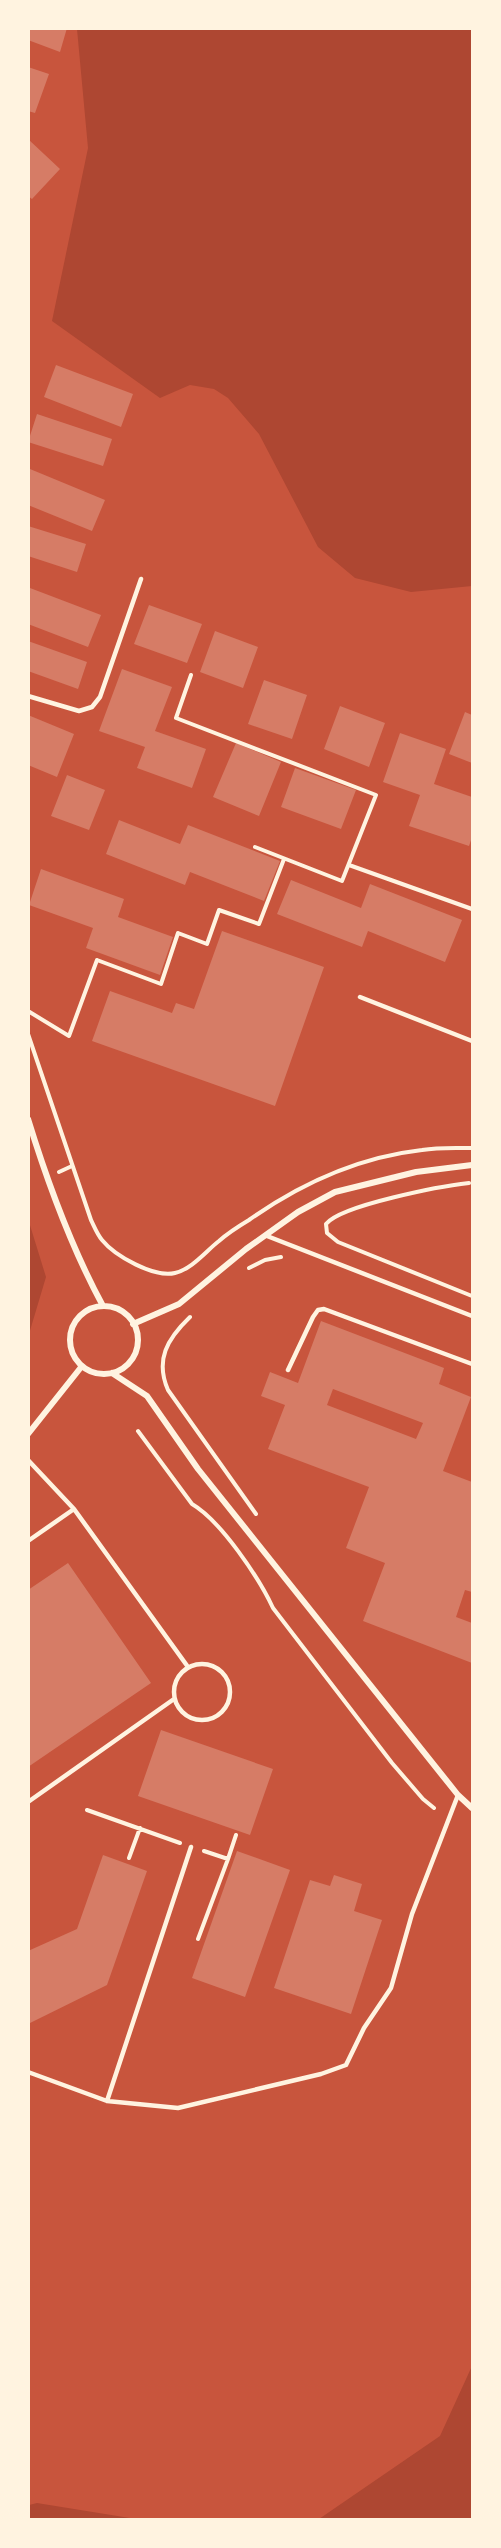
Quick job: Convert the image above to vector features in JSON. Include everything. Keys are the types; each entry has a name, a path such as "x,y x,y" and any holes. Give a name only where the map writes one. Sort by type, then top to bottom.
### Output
{"street":[{"path":"28,1119 81,1265 103,1306"},
{"path":"133,1324 179,1304 246,1249 298,1212 335,1192 416,1172 472,1165"},
{"path":"103,1306 121,1311 133,1324 137,1334 135,1354 122,1369 112,1373 92,1372 82,1366 74,1357 70,1346 70,1335 81,1314 91,1308 103,1306"},
{"path":"28,1434 82,1366"},
{"path":"112,1373 147,1396 198,1469 459,1795 472,1808"}],"lane":[{"path":"28,696 79,711 92,707 99,697 141,579"},
{"path":"360,998 472,1041"},
{"path":"267,1236 472,1316"},
{"path":"288,1370 313,1317 318,1310 324,1309 472,1364"},
{"path":"28,1460 74,1509 188,1667"},
{"path":"28,1541 74,1509"},
{"path":"206,1664 223,1672 230,1689 226,1707 220,1714 203,1720 185,1714 174,1699 176,1681 188,1667 206,1664"},
{"path":"28,1802 174,1699"},
{"path":"28,2072 107,2101 178,2108 321,2074 346,2065 364,2028 391,1988 412,1914 459,1795"},
{"path":"107,2101 191,1847"}],"path":[{"path":"191,675 176,718 376,795 342,881 255,847"},
{"path":"28,1011 69,1036 97,960 160,984 178,933 207,944 219,910 259,924 284,859"},
{"path":"349,866 472,909"},
{"path":"28,1034 91,1220 102,1240 125,1259 155,1273 175,1273 196,1261 220,1239 255,1216 305,1186 356,1164 387,1155 424,1149 472,1148"},
{"path":"472,1182 432,1188 347,1212 330,1219 326,1224 327,1233 338,1242 472,1296"},
{"path":"246,1270 265,1260 287,1258"},
{"path":"195,1312 169,1343 161,1360 161,1374 168,1390 261,1521 231,1543"},
{"path":"138,1431 192,1504 202,1510 231,1543 264,1589 273,1608 392,1763 423,1799 434,1808"},
{"path":"129,1858 140,1828"},
{"path":"228,1858 236,1835"}],"shaded area":[{"path":"77,29 472,29 472,586 411,592 355,578 318,547 259,434 228,398 214,389 190,385 160,398 52,321 88,148"},
{"path":"28,1222 46,1277 29,1334"},
{"path":"472,2366 472,2519 319,2519 440,2436"},
{"path":"37,2503 136,2519 29,2519 29,2505"}],"building":[{"path":"28,28 67,28 60,52 28,40"},
{"path":"28,67 49,74 35,113 28,111"},
{"path":"28,139 60,169 32,199 28,196"},
{"path":"56,365 133,394 121,427 44,397"},
{"path":"37,414 112,439 103,466 28,442"},
{"path":"30,469 105,500 92,531 28,505"},
{"path":"28,526 86,544 77,572 28,556"},
{"path":"30,588 101,615 88,647 28,624"},
{"path":"149,605 202,624 187,663 134,644"},
{"path":"215,631 258,647 243,688 200,672"},
{"path":"28,641 87,662 78,689 28,671"},
{"path":"122,669 172,687 155,731 206,749 192,788 137,768 145,747 99,731"},
{"path":"264,680 307,695 292,739 248,724"},
{"path":"340,706 385,723 369,767 324,749"},
{"path":"465,712 472,715 472,763 449,754"},
{"path":"28,715 74,734 57,777 28,765"},
{"path":"400,733 446,749 434,784 472,797 472,837 469,846 409,826 420,795 383,782"},
{"path":"236,743 281,762 259,816 213,797"},
{"path":"295,768 356,790 341,829 281,807"},
{"path":"67,775 105,790 89,830 51,816"},
{"path":"119,820 180,844 188,825 280,861 264,901 190,872 185,885 106,854"},
{"path":"41,869 124,899 118,917 173,937 160,975 86,948 93,928 29,905"},
{"path":"291,880 361,908 370,884 462,920 445,962 368,931 362,947 277,914"},
{"path":"222,931 324,967 275,1106 92,1041 110,991 172,1013 176,1003 194,1009"},
{"path":"321,1321 444,1368 439,1384 471,1397 443,1471 472,1482 472,1592 465,1590 456,1617 472,1623 472,1663 363,1621 385,1563 346,1548 369,1487 268,1449 285,1405 261,1396 270,1372 298,1383","holes":["333,1389 423,1423 416,1439 327,1405"]},
{"path":"68,1563 151,1683 28,1767 28,1590"},
{"path":"161,1730 273,1769 250,1835 138,1796"},
{"path":"237,1851 290,1870 245,1997 192,1978"},
{"path":"103,1855 147,1871 107,1985 28,2024 28,1951 77,1929"},
{"path":"334,1875 362,1884 354,1911 382,1920 351,2014 274,1988 310,1880 330,1886"}]}
